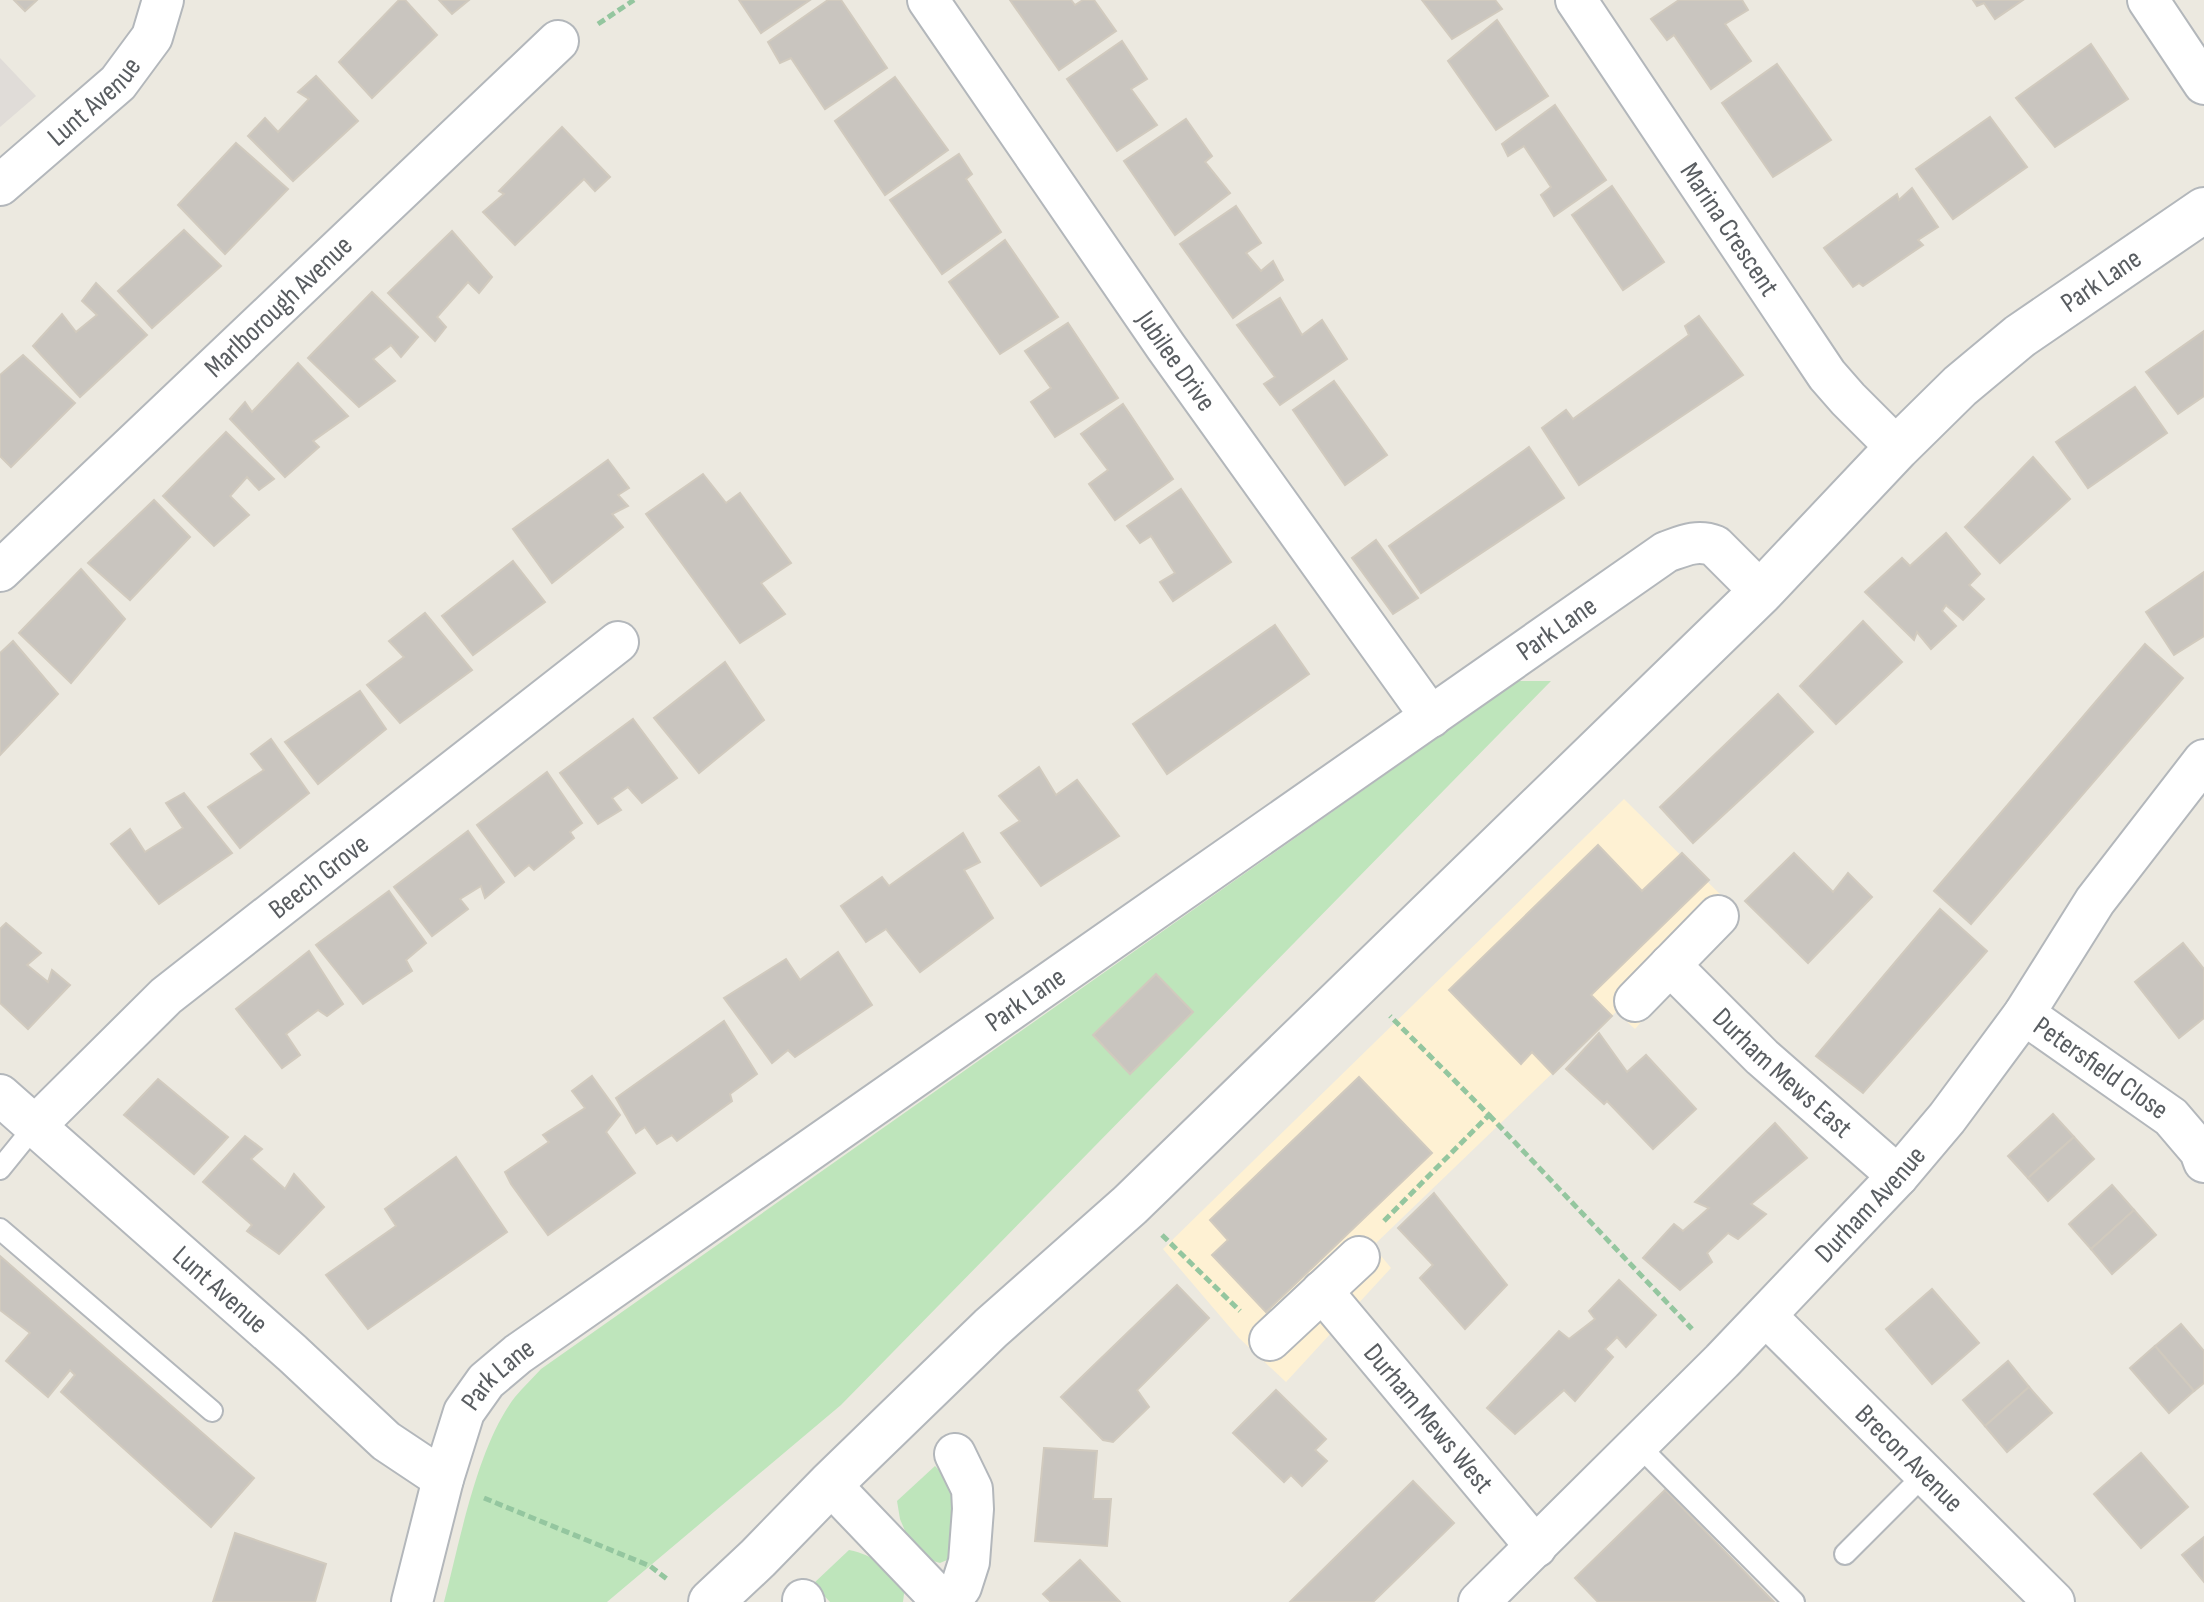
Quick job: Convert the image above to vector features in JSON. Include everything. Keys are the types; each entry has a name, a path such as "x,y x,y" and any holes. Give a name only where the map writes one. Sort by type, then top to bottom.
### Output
{"street":[{"name":"Lunt Avenue","path":"0,185 118,83 152,37 163,0"},
{"name":"Jubilee Drive","path":"928,0 1166,347 1431,717"},
{"name":"Marina Crescent","path":"1576,0 1827,375 1897,448"},
{"path":"2148,0 2204,84"},
{"name":"Marlborough Avenue","path":"0,571 558,41"},
{"name":"Park Lane","path":"711,1602 991,1328 1130,1205 1761,592 1960,386 2020,336 2204,210"},
{"name":"Park Lane","path":"412,1602 443,1479 464,1412 486,1381 518,1354 1666,552 1693,542 1706,542 1715,546 1761,592"},
{"name":"Beech Grove","path":"34,1127 166,996 618,642"},
{"name":"Durham Avenue","path":"1479,1602 1722,1361 1898,1176 1947,1118 2024,1014 2095,901 2204,760"},
{"path":"1635,1001 1718,916"},
{"name":"Durham Mews East","path":"1670,965 1762,1057 1898,1176"},
{"name":"Petersfield Close","path":"2024,1014 2171,1117 2200,1151 2204,1162"},
{"name":"Lunt Avenue","path":"0,1095 292,1353 386,1441 443,1479"},
{"path":"1270,1340 1359,1257"},
{"name":"Durham Mews West","path":"1322,1291 1536,1547"},
{"name":"Brecon Avenue","path":"1766,1316 1925,1474 2044,1599"},
{"path":"949,1602 961,1587 969,1562 973,1509 972,1489 955,1454"},
{"path":"830,1484 943,1602"}],"lane":[{"path":"0,1169 34,1127"},
{"path":"0,1229 212,1411"},
{"path":"1638,1445 1794,1602"},
{"path":"1845,1554 1925,1474"}],"path":[{"path":"1358,984 1489,1115 1722,1361"},
{"path":"1359,1257 1363,1242 1489,1115"},
{"path":"1130,1205 1270,1340"},
{"path":"443,1479 650,1566 667,1579"}],"shaded area":[{"path":"0,58 36,96 0,127"},
{"path":"1624,799 1738,912 1635,1029 1616,1012 1373,1246 1391,1268 1286,1382 1239,1338 1163,1249"}],"green space":[{"path":"1518,681 1551,681 841,1405 607,1602 444,1602 471,1495 490,1441 515,1397 541,1369"},
{"path":"935,1466 950,1481 955,1493 954,1549 947,1560 940,1563 930,1560 908,1538 897,1501"},
{"path":"849,1550 873,1559 905,1586 903,1602 830,1602 813,1584"}],"building":[{"path":"14,0 37,0 25,11"},
{"path":"399,0 405,0 437,35 372,98 339,62"},
{"path":"439,0 469,0 452,14"},
{"path":"739,0 810,0 761,33"},
{"path":"828,0 841,0 887,68 825,109 791,58 780,63 768,42"},
{"path":"1010,0 1071,0 1075,5 1083,0 1094,0 1116,31 1059,70"},
{"path":"1422,0 1495,0 1502,9 1452,39"},
{"path":"1679,0 1742,0 1748,10 1725,24 1751,61 1711,89 1674,35 1667,40 1651,19"},
{"path":"1973,0 2023,0 1995,19 1984,3 1977,6"},
{"path":"1497,20 1548,96 1496,130 1448,61"},
{"path":"1122,41 1147,79 1131,89 1157,125 1117,151 1067,79"},
{"path":"2091,44 2128,99 2055,147 2016,98"},
{"path":"1777,64 1831,140 1773,177 1722,103"},
{"path":"316,76 358,121 293,181 248,136 265,118 278,132 309,99 298,92"},
{"path":"895,77 948,150 885,195 835,121"},
{"path":"1555,105 1606,180 1554,216 1541,195 1551,187 1524,146 1508,156 1502,144"},
{"path":"1990,117 2027,167 1953,219 1916,169"},
{"path":"1186,119 1212,156 1205,162 1230,193 1175,235 1124,161"},
{"path":"562,127 610,177 595,191 584,179 515,245 483,212 504,194 499,191"},
{"path":"236,143 288,189 225,254 178,205"},
{"path":"959,154 972,174 966,179 1001,232 942,274 890,200"},
{"path":"1612,186 1664,262 1623,290 1572,215"},
{"path":"1912,188 1938,227 1918,240 1923,245 1863,286 1859,283 1853,287 1824,248 1897,194 1899,200"},
{"path":"1236,206 1261,243 1246,253 1261,271 1273,261 1283,280 1233,318 1180,244"},
{"path":"184,230 221,266 152,328 118,291"},
{"path":"452,231 492,277 479,293 468,282 437,317 446,327 435,341 388,293"},
{"path":"1005,240 1058,317 1000,354 949,282"},
{"path":"96,283 147,335 80,397 33,346 62,314 76,332 97,315 82,301"},
{"path":"372,292 418,337 401,357 391,345 373,359 395,381 359,407 308,358"},
{"path":"1280,298 1302,335 1322,320 1347,359 1280,405 1264,384 1275,377 1237,325"},
{"path":"1699,316 1743,375 1579,485 1542,428 1566,410 1573,419 1689,335 1685,326"},
{"path":"1068,323 1118,398 1055,437 1031,402 1051,388 1025,351"},
{"path":"2204,331 2204,396 2178,414 2146,372"},
{"path":"23,355 75,403 11,467 0,456 0,375"},
{"path":"298,363 348,416 313,441 319,447 285,477 230,419 245,402 252,412"},
{"path":"1334,381 1387,455 1345,485 1293,410"},
{"path":"2135,387 2167,433 2088,488 2056,442"},
{"path":"1123,404 1173,479 1115,520 1089,484 1108,470 1081,434"},
{"path":"226,432 274,479 259,490 247,477 230,496 249,515 214,546 163,496"},
{"path":"1529,447 1564,498 1421,593 1389,546"},
{"path":"2033,457 2070,499 2000,563 1965,527"},
{"path":"608,460 629,488 618,495 628,506 612,514 623,527 552,583 513,529"},
{"path":"703,474 726,503 740,493 791,563 761,583 785,614 740,643 646,514"},
{"path":"1181,489 1231,562 1173,601 1160,582 1175,573 1151,536 1140,543 1127,526"},
{"path":"154,500 190,537 130,600 88,563"},
{"path":"1946,533 1980,574 1969,585 1984,599 1963,620 1946,605 1942,611 1956,626 1931,649 1917,632 1914,640 1865,592 1902,558 1910,566"},
{"path":"1376,540 1418,598 1393,614 1352,558"},
{"path":"513,561 545,602 473,655 442,616"},
{"path":"81,569 125,619 71,683 19,633"},
{"path":"2204,572 2204,636 2174,655 2146,612"},
{"path":"425,613 472,670 400,723 367,685 404,657 389,641"},
{"path":"1863,621 1902,662 1836,724 1800,686"},
{"path":"1275,625 1309,674 1167,774 1133,724"},
{"path":"13,641 58,694 0,755 0,653"},
{"path":"2145,644 2183,678 1971,924 1934,891"},
{"path":"725,662 764,720 699,773 654,718"},
{"path":"360,691 386,729 318,784 285,742"},
{"path":"1778,694 1813,732 1693,843 1660,807"},
{"path":"633,719 677,778 642,803 628,787 612,798 621,810 598,824 560,773"},
{"path":"271,739 309,793 240,848 208,807 264,770 251,754"},
{"path":"1039,767 1056,795 1077,780 1119,836 1041,886 1001,833 1020,821 999,796"},
{"path":"547,772 582,823 570,832 574,838 534,870 529,865 515,876 477,825"},
{"path":"184,793 232,853 159,904 111,844 130,829 145,852 183,828 166,803"},
{"path":"468,831 504,882 485,898 481,886 460,899 468,909 432,936 394,887"},
{"path":"963,833 980,862 964,870 993,918 920,972 886,929 866,942 841,906 882,877 889,886"},
{"path":"1598,845 1642,891 1682,853 1709,880 1591,995 1612,1016 1553,1074 1532,1052 1521,1064 1449,990"},
{"path":"1794,853 1833,892 1848,873 1872,897 1808,963 1745,901"},
{"path":"389,891 426,943 406,960 412,971 363,1004 316,945"},
{"path":"1940,909 1987,951 1863,1093 1816,1056"},
{"path":"6,923 41,953 27,965 48,982 52,970 70,985 28,1029 0,1003 0,929"},
{"path":"2183,943 2204,969 2204,1018 2179,1038 2135,982"},
{"path":"309,951 343,1004 327,1016 318,1010 286,1034 300,1055 282,1068 236,1009"},
{"path":"838,952 872,1005 795,1057 788,1050 772,1063 724,998 786,959 800,980"},
{"path":"1156,974 1193,1012 1130,1074 1093,1035"},
{"path":"724,1021 757,1074 730,1094 732,1101 677,1141 672,1135 657,1144 645,1127 636,1133 616,1098"},
{"path":"1599,1033 1627,1072 1646,1055 1696,1109 1653,1149 1607,1101 1604,1104 1566,1069"},
{"path":"592,1076 620,1115 606,1132 635,1173 548,1235 505,1172 549,1142 543,1135 585,1108 572,1091"},
{"path":"1359,1077 1432,1153 1266,1312 1212,1255 1228,1240 1210,1220"},
{"path":"158,1079 228,1137 194,1174 124,1115"},
{"path":"2053,1114 2074,1137 2028,1178 2008,1156"},
{"path":"1775,1123 1807,1158 1751,1204 1766,1214 1738,1239 1728,1233 1707,1253 1712,1262 1680,1290 1643,1258 1674,1224 1683,1231 1709,1208 1695,1202"},
{"path":"245,1136 262,1149 251,1159 285,1189 294,1174 324,1207 279,1254 247,1231 252,1225 203,1182"},
{"path":"2074,1137 2094,1159 2048,1201 2028,1178"},
{"path":"456,1157 507,1232 368,1329 326,1275 396,1226 385,1209"},
{"path":"2112,1185 2134,1210 2091,1249 2069,1224"},
{"path":"1434,1193 1507,1285 1465,1329 1420,1278 1433,1265 1398,1228"},
{"path":"2134,1210 2156,1235 2112,1274 2091,1249"},
{"path":"0,1256 254,1478 211,1527 61,1392 75,1375 70,1370 48,1397 6,1361 30,1333 0,1310"},
{"path":"1619,1280 1656,1315 1626,1347 1617,1337 1605,1349 1613,1357 1575,1401 1564,1390 1515,1434 1487,1408 1559,1331 1569,1339 1595,1319 1589,1311"},
{"path":"1177,1285 1209,1318 1137,1390 1149,1407 1113,1442 1103,1440 1061,1397"},
{"path":"1932,1289 1979,1343 1932,1384 1886,1329"},
{"path":"2181,1324 2204,1351 2204,1383 2194,1391 2155,1346"},
{"path":"2155,1346 2194,1391 2169,1413 2130,1368"},
{"path":"2008,1361 2029,1387 1985,1426 1963,1400"},
{"path":"2029,1387 2052,1413 2007,1452 1985,1426"},
{"path":"1276,1390 1326,1439 1315,1450 1327,1461 1302,1486 1291,1475 1284,1482 1233,1433"},
{"path":"1044,1448 1097,1451 1093,1499 1111,1499 1107,1546 1035,1541"},
{"path":"2141,1453 2188,1507 2141,1548 2094,1494"},
{"path":"1413,1481 1454,1523 1373,1602 1290,1602"},
{"path":"1665,1490 1774,1602 1598,1602 1575,1578"},
{"path":"235,1533 326,1564 315,1602 213,1602"},
{"path":"2204,1537 2204,1582 2182,1555"},
{"path":"1080,1560 1120,1602 1051,1602 1043,1594"}]}
